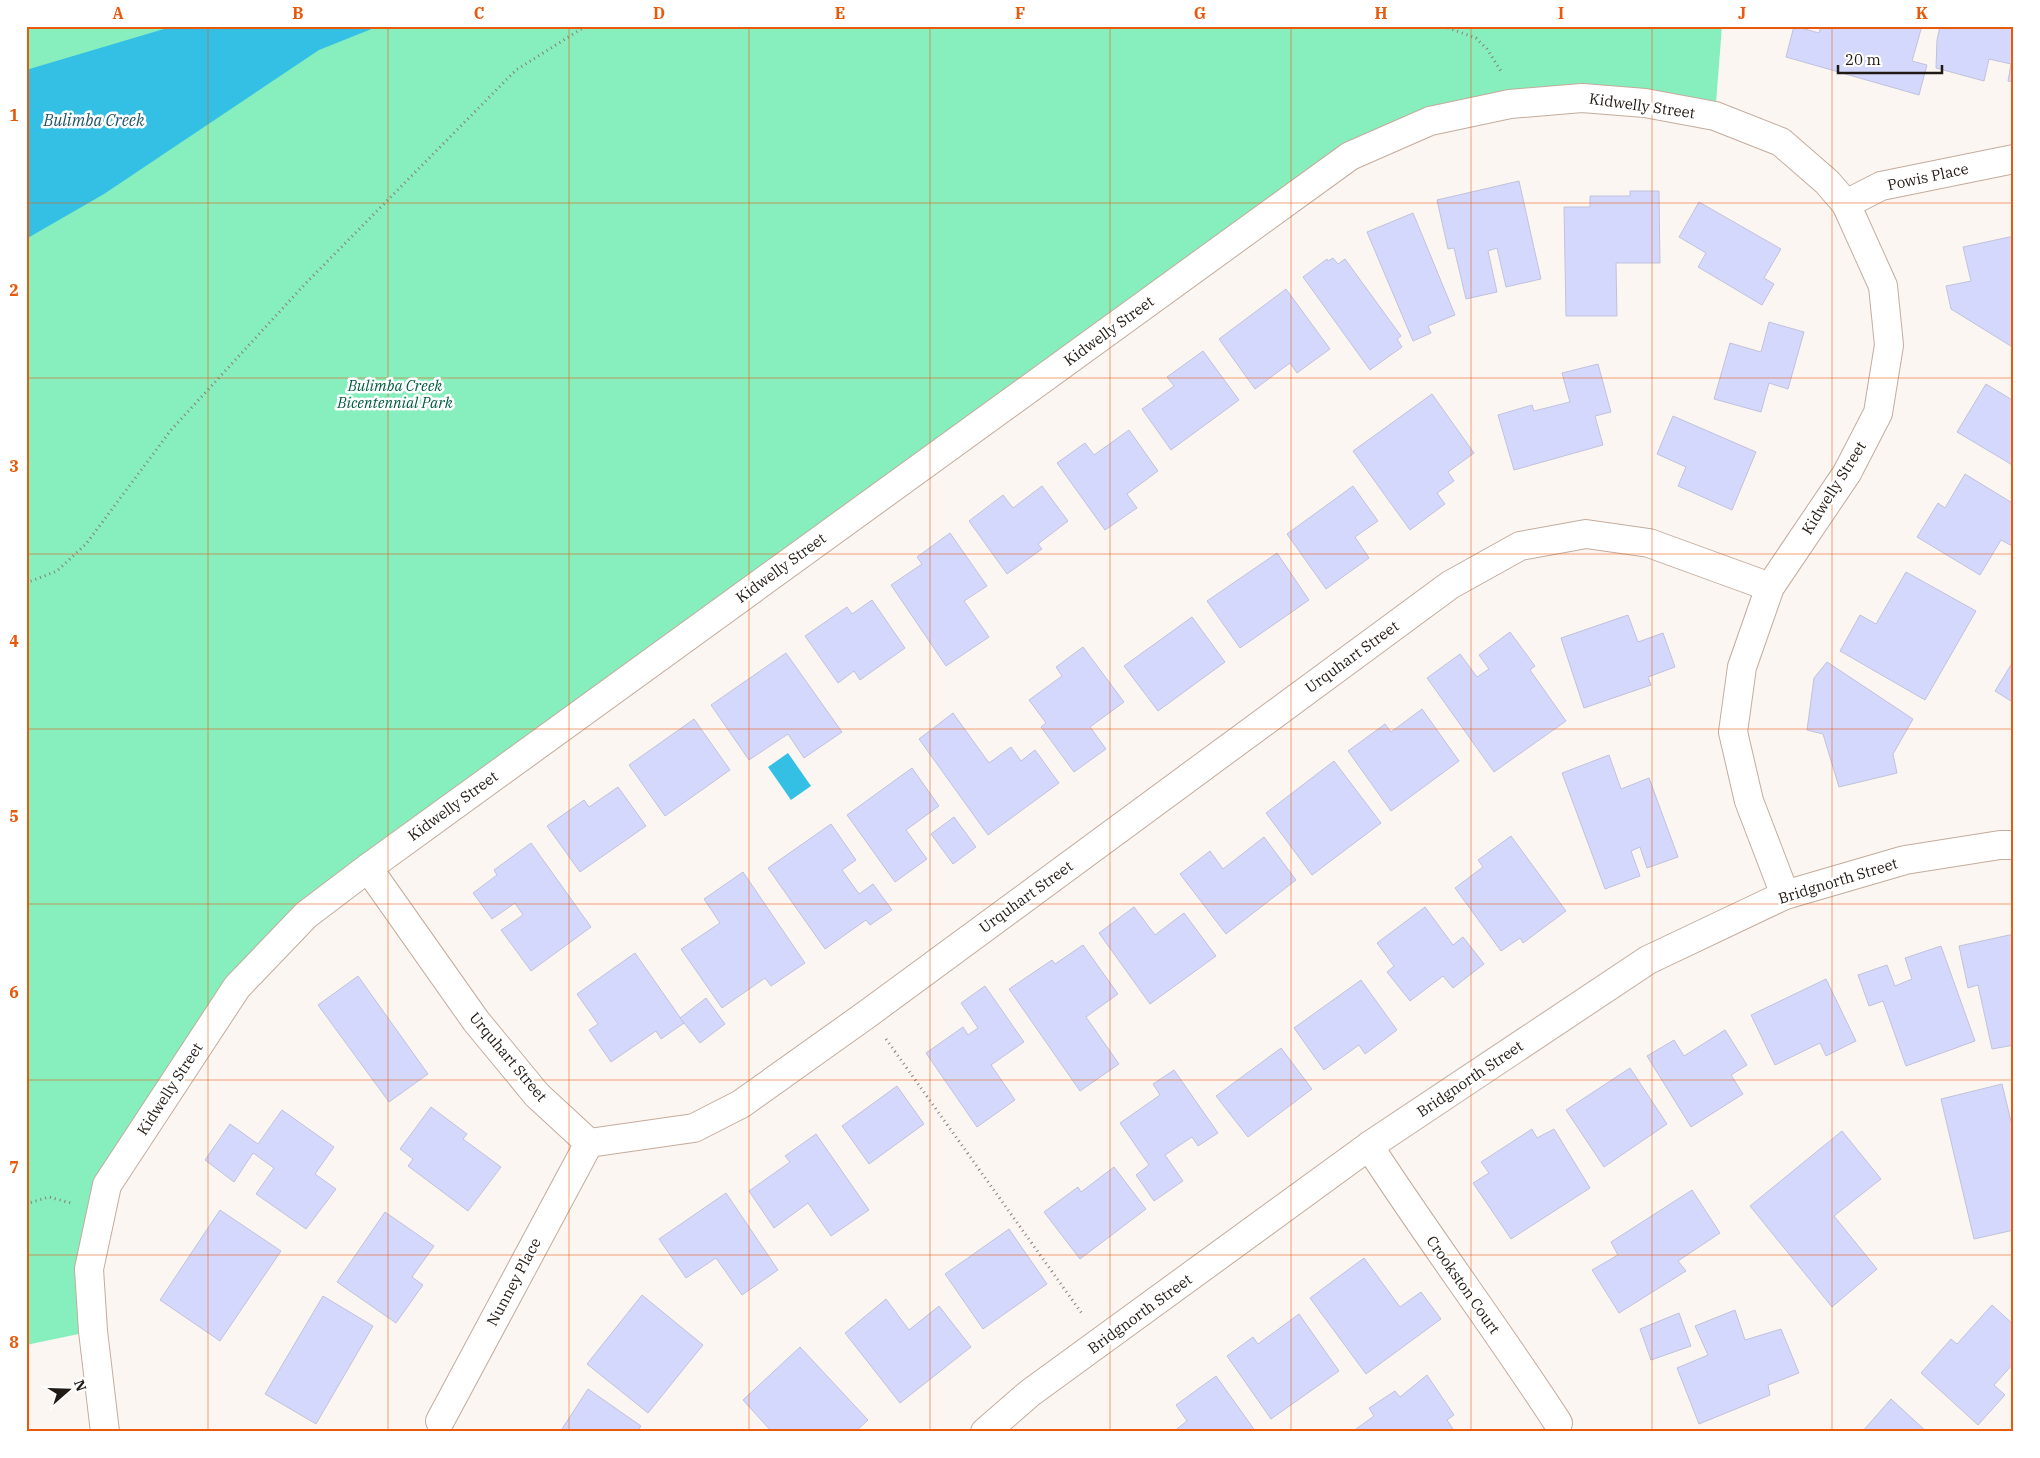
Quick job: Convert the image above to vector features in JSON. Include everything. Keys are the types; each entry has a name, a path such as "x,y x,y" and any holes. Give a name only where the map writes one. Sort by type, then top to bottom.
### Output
{"street":[{"name":"Kidwelly Street","path":"105,1432 92,1331 88,1269 108,1185 237,987 306,916 368,868 1350,156 1430,121 1510,104 1582,98 1645,103 1715,116 1782,142 1827,182 1846,204 1882,286 1889,345 1878,413 1847,473 1770,587 1742,667 1733,732 1749,800 1785,895"},
{"name":"Powis Place","path":"1846,204 1881,186 2014,159"},
{"name":"Urquhart Street","path":"368,868 476,1021 536,1095 589,1143 694,1128 741,1104 870,1012 1450,585 1520,546 1586,534 1649,543 1770,587"},
{"name":"Bridgnorth Street","path":"985,1432 1030,1393 1368,1146 1648,960 1785,895 1905,860 2000,845 2014,845"},
{"name":"Nunney Place","path":"440,1421 589,1143"},
{"name":"Crookston Court","path":"1368,1146 1410,1210 1526,1374 1558,1423"}],"path":[{"path":"26,583 57,571 86,544 171,430 305,284 516,70 586,26"},
{"path":"1442,26 1476,38 1487,49 1502,73 1510,104"},
{"path":"870,1012 902,1062 1102,1342"},
{"path":"26,1204 49,1197 76,1205"}],"green space":[{"name":"Bulimba Creek Bicentennial Park","path":"26,26 1722,26 1715,116 1510,104 1350,156 306,915 107,1185 93,1331 26,1345"}],"water":[{"name":"Bulimba Creek","path":"174,26 379,26 319,50 104,194 26,239 26,70"},
{"path":"788,753 811,786 791,800 768,767"}],"building":[{"path":"1794,26 1819,33 1821,26 1922,26 1912,61 1927,65 1919,95 1786,57"},
{"path":"1940,26 2014,26 2014,82 2008,81 2011,64 1989,59 1984,81 1936,68 1937,40"},
{"path":"1519,181 1541,279 1506,287 1497,248 1488,251 1497,292 1466,299 1454,248 1448,249 1437,200"},
{"path":"1630,191 1659,191 1660,263 1616,263 1617,316 1566,316 1564,207 1590,207 1590,196 1630,196"},
{"path":"1699,202 1781,249 1764,278 1774,284 1762,305 1698,267 1706,253 1679,237"},
{"path":"1413,213 1455,315 1428,326 1431,333 1413,341 1367,232"},
{"path":"2014,236 2014,348 1951,309 1946,286 1971,281 1963,247"},
{"path":"1333,258 1338,264 1345,259 1401,336 1397,339 1402,347 1370,370 1303,277 1327,259 1328,261"},
{"path":"1286,289 1330,349 1297,373 1290,363 1255,389 1219,339"},
{"path":"1769,322 1804,332 1788,389 1769,383 1761,412 1714,399 1730,343 1761,352"},
{"path":"1203,351 1239,400 1171,450 1142,409 1174,386 1167,377"},
{"path":"1598,364 1611,412 1595,416 1603,445 1514,470 1498,415 1532,405 1534,411 1570,402 1562,373"},
{"path":"1986,384 2014,401 2014,466 1957,432"},
{"path":"1432,394 1474,453 1448,472 1454,481 1437,493 1445,504 1410,530 1353,451"},
{"path":"1673,416 1756,452 1732,510 1678,486 1686,467 1657,454"},
{"path":"1129,430 1158,471 1127,494 1137,508 1105,530 1057,463 1085,443 1094,455"},
{"path":"1965,474 2014,504 2014,547 2001,540 1980,575 1917,537 1938,503 1945,508"},
{"path":"1042,486 1068,521 1038,544 1042,549 1007,574 969,521 1003,495 1013,508"},
{"path":"1353,486 1378,521 1355,537 1369,558 1326,589 1287,534"},
{"path":"950,533 987,586 964,601 989,637 946,666 891,585 922,564 917,557"},
{"path":"1277,553 1309,600 1240,648 1207,601"},
{"path":"1906,572 1976,611 1925,700 1840,651 1860,615 1876,624"},
{"path":"872,600 905,648 860,680 854,671 838,683 805,636 847,607 852,614"},
{"path":"1628,615 1638,642 1663,633 1675,667 1648,677 1651,685 1584,708 1561,638"},
{"path":"1192,617 1225,662 1158,711 1124,666"},
{"path":"1510,632 1535,666 1530,670 1566,721 1494,772 1427,678 1460,654 1477,677 1489,669 1479,655"},
{"path":"1083,647 1124,702 1090,727 1106,749 1074,772 1041,727 1046,723 1029,700 1062,676 1056,667"},
{"path":"786,653 842,732 804,758 788,734 749,760 711,705"},
{"path":"2014,660 2014,703 1995,691"},
{"path":"1827,662 1913,719 1893,754 1897,773 1839,787 1823,734 1807,730 1814,678"},
{"path":"1422,709 1459,761 1391,811 1348,751 1385,724 1391,732"},
{"path":"953,713 989,763 1011,747 1021,761 1035,750 1059,783 988,835 919,739"},
{"path":"694,719 730,770 665,816 629,765"},
{"path":"1609,755 1621,789 1649,778 1678,857 1647,868 1640,847 1631,851 1640,876 1605,889 1562,773"},
{"path":"1334,761 1381,823 1312,875 1266,813"},
{"path":"912,768 939,806 906,830 927,859 895,882 847,815"},
{"path":"618,787 646,826 580,872 547,826 584,800 589,807"},
{"path":"954,817 976,847 953,864 931,834"},
{"path":"831,824 856,860 842,870 859,894 873,884 892,910 870,925 866,920 825,949 768,868"},
{"path":"1511,836 1566,911 1523,943 1520,938 1501,951 1455,888 1483,867 1478,860"},
{"path":"1264,837 1296,880 1226,934 1180,874 1210,851 1223,869"},
{"path":"531,843 591,927 531,971 501,930 523,915 515,903 492,919 473,893 497,875 494,870"},
{"path":"743,872 805,963 771,986 765,978 722,1008 681,949 720,923 704,899"},
{"path":"1134,907 1155,935 1184,913 1216,956 1150,1004 1099,933"},
{"path":"1425,907 1453,945 1463,937 1484,964 1453,988 1443,976 1410,1001 1387,972 1394,966 1377,943"},
{"path":"2014,934 2014,1045 1992,1049 1978,985 1968,988 1959,946"},
{"path":"1083,945 1118,994 1086,1017 1119,1064 1080,1091 1009,989 1052,960 1055,964"},
{"path":"1941,946 1975,1041 1906,1066 1883,1001 1869,1006 1858,975 1887,965 1895,986 1912,979 1905,958"},
{"path":"635,953 684,1023 661,1039 656,1031 611,1062 589,1030 598,1024 577,994"},
{"path":"358,976 428,1074 389,1102 318,1005"},
{"path":"1826,979 1856,1041 1826,1056 1820,1043 1775,1065 1751,1015"},
{"path":"1361,980 1397,1030 1365,1054 1359,1045 1324,1070 1294,1028"},
{"path":"985,986 1024,1042 991,1065 1015,1100 977,1127 926,1053 963,1027 968,1035 978,1028 961,1003"},
{"path":"706,998 725,1024 700,1043 680,1018"},
{"path":"1725,1030 1747,1065 1731,1075 1743,1094 1691,1127 1647,1056 1674,1040 1684,1056"},
{"path":"1281,1048 1312,1089 1248,1137 1216,1096"},
{"path":"1630,1068 1667,1124 1604,1167 1566,1110"},
{"path":"1174,1070 1218,1133 1198,1146 1192,1137 1165,1155 1183,1181 1154,1201 1136,1175 1149,1165 1120,1123 1160,1095 1153,1084"},
{"path":"2002,1084 2014,1134 2014,1230 1974,1239 1941,1099"},
{"path":"897,1086 924,1124 869,1164 842,1126"},
{"path":"431,1107 467,1134 463,1139 501,1167 468,1211 408,1166 413,1159 400,1149"},
{"path":"282,1110 334,1147 315,1174 336,1189 306,1229 256,1194 274,1168 253,1153 234,1182 205,1160 230,1124 258,1144"},
{"path":"1532,1129 1537,1138 1554,1129 1590,1188 1511,1239 1473,1183 1489,1173 1481,1162"},
{"path":"1842,1131 1881,1179 1834,1216 1877,1269 1832,1307 1750,1206"},
{"path":"816,1134 869,1210 831,1236 808,1203 774,1228 749,1191 790,1162 785,1156"},
{"path":"1114,1167 1146,1209 1080,1259 1044,1212 1078,1187 1081,1192"},
{"path":"1692,1190 1720,1233 1678,1261 1686,1271 1619,1313 1592,1270 1618,1255 1611,1242"},
{"path":"726,1193 778,1270 742,1295 716,1258 686,1278 659,1239"},
{"path":"220,1210 281,1251 220,1341 160,1300"},
{"path":"385,1212 434,1246 412,1277 423,1285 396,1323 337,1282"},
{"path":"1009,1229 1047,1284 983,1329 945,1274"},
{"path":"1364,1258 1400,1307 1421,1292 1441,1319 1366,1374 1310,1298"},
{"path":"642,1295 703,1345 648,1413 587,1364"},
{"path":"323,1296 373,1326 316,1424 265,1394"},
{"path":"886,1299 909,1330 939,1306 971,1347 900,1403 845,1333"},
{"path":"1992,1305 2014,1325 2014,1363 1994,1385 2005,1395 1978,1425 1921,1373 1951,1339 1957,1344"},
{"path":"1735,1310 1745,1340 1781,1329 1799,1373 1768,1385 1770,1395 1699,1424 1677,1368 1708,1355 1695,1326"},
{"path":"1679,1313 1691,1346 1651,1360 1640,1329"},
{"path":"1299,1314 1339,1371 1271,1419 1227,1356 1253,1337 1258,1344"},
{"path":"800,1347 868,1420 855,1432 772,1432 743,1400"},
{"path":"1427,1375 1454,1415 1447,1420 1455,1432 1352,1432 1374,1416 1369,1408 1395,1391 1400,1397"},
{"path":"1216,1376 1256,1432 1173,1432 1187,1421 1176,1405"},
{"path":"588,1389 641,1426 637,1432 560,1432"},
{"path":"1891,1399 1927,1432 1862,1432"}]}
